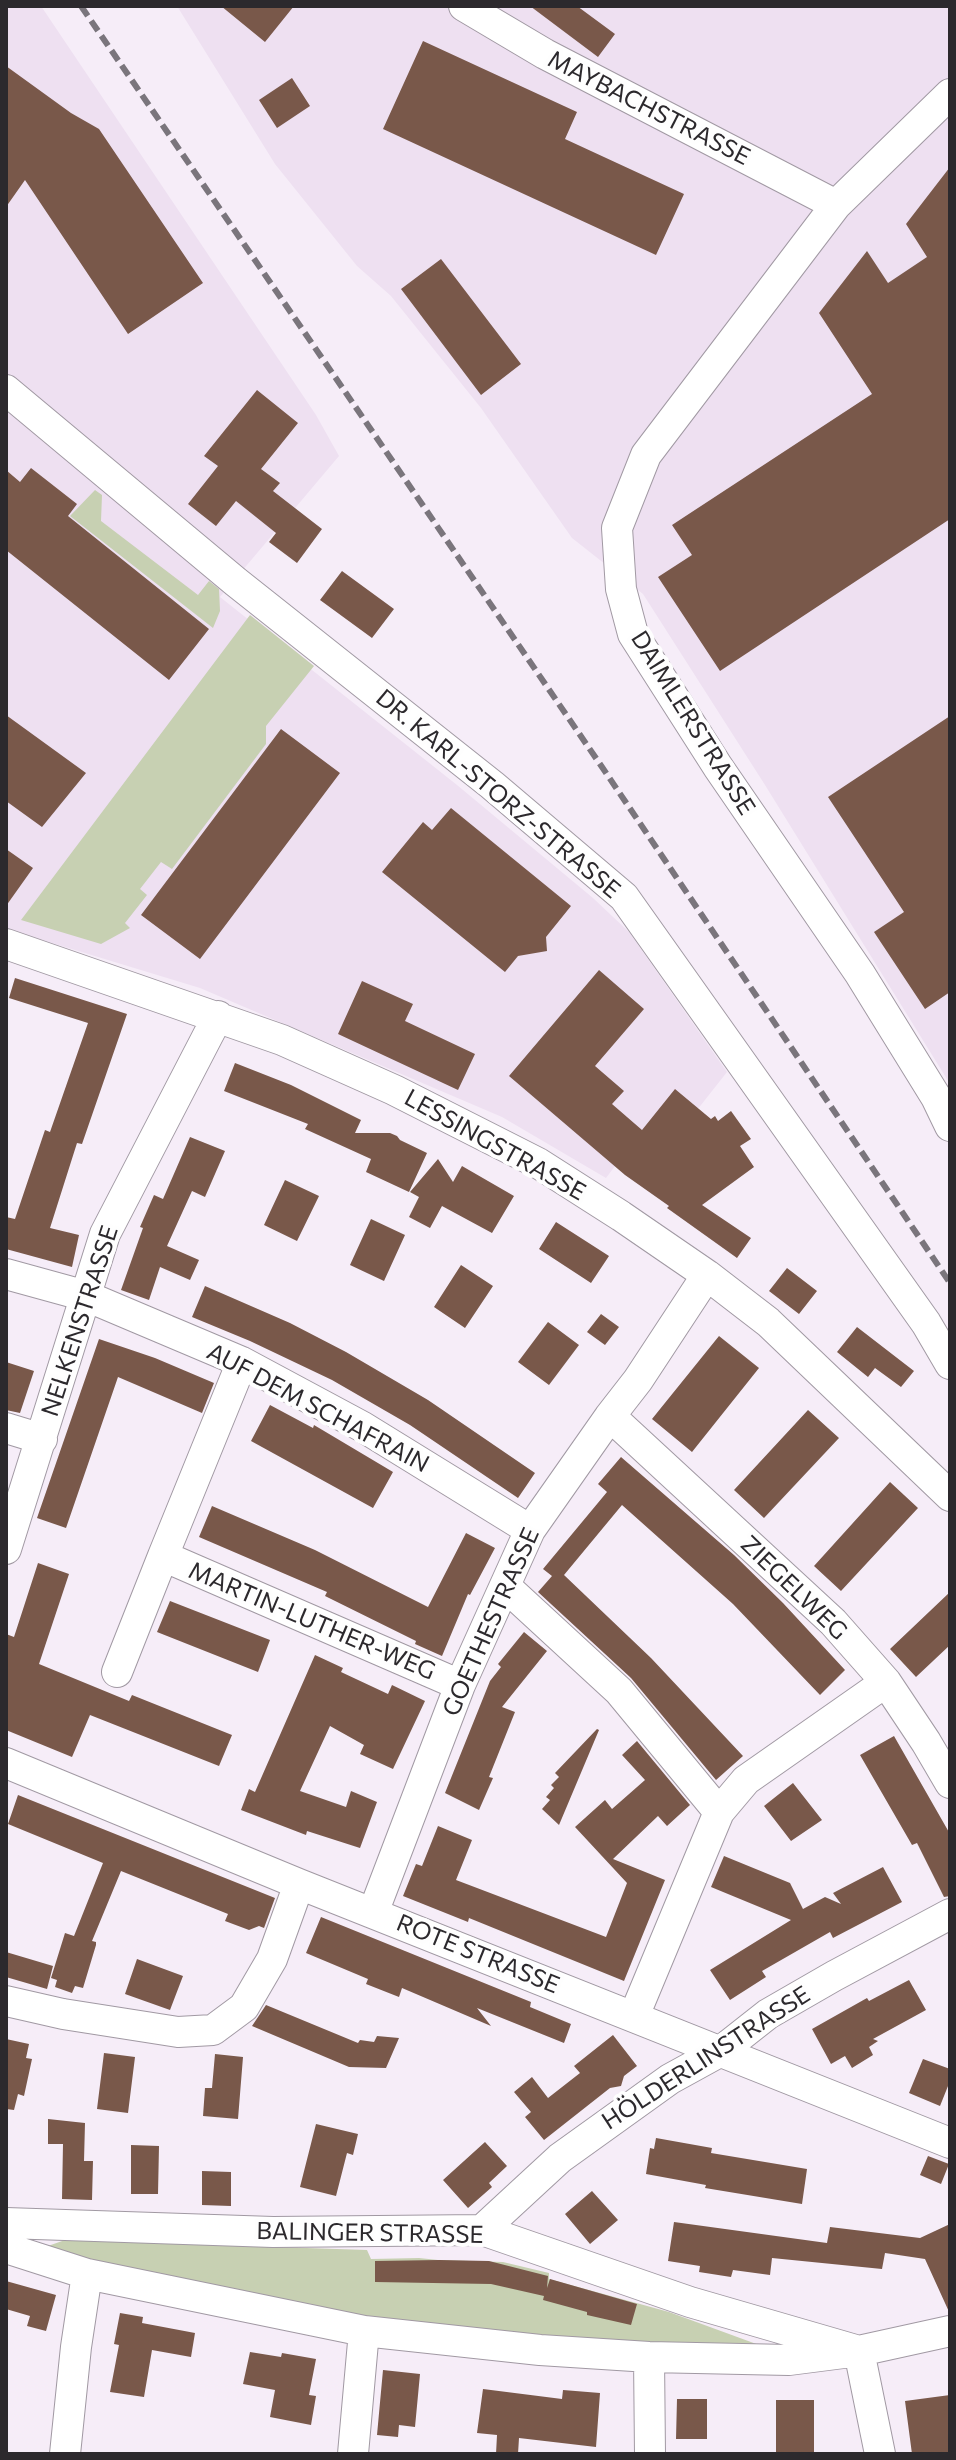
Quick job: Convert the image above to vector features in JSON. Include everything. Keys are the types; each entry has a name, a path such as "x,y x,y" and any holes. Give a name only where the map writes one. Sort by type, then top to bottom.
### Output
{"street":[{"name":"MAYBACHSTRASSE","path":"464,6 545,54 836,205"},
{"name":"DAIMLERSTRASSE","path":"950,94 836,205 646,455 617,528 621,589 633,634 718,767 860,974 936,1097 950,1126"},
{"name":"DR. KARL-STORZ-STRASSE","path":"6,390 224,572 492,785 624,897 926,1323 950,1364"},
{"name":"LESSINGSTRASSE","path":"6,944 282,1040 394,1090 538,1163 707,1275 768,1322 950,1496"},
{"name":"NELKENSTRASSE","path":"6,1549 105,1234 218,1016"},
{"name":"AUF DEM SCHAFRAIN","path":"6,1274 86,1296 242,1362 363,1427 530,1530"},
{"name":"GOETHESTRASSE","path":"373,1913 460,1685 530,1530 638,1380 707,1275"},
{"name":"MARTIN-LUTHER-WEG","path":"117,1672 242,1362"},
{"name":"ZIEGELWEG","path":"610,1416 833,1622 886,1682 950,1783"},
{"path":"6,1428 42,1439"},
{"name":"MARTIN-LUTHER-WEG","path":"163,1556 460,1685"},
{"path":"505,1586 619,1691 719,1812"},
{"path":"634,2016 719,1812 746,1780 886,1682"},
{"name":"ROTE STRASSE","path":"6,1763 299,1884 950,2143"},
{"path":"6,2001 63,2014 178,2032 213,2030 244,2007 272,1959 299,1884"},
{"name":"HÖLDERLINSTRASSE","path":"482,2230 560,2158 670,2079 721,2051 768,2014 950,1914"},
{"name":"BALINGER STRASSE","path":"6,2223 273,2232 482,2230 690,2302 859,2351"},
{"name":"BALINGER STRASSE","path":"6,2248 87,2274 364,2331 540,2350 649,2357 789,2360 859,2351 950,2331"},
{"path":"65,2454 87,2274"},
{"path":"353,2454 364,2331"},
{"path":"859,2351 880,2454"},
{"path":"649,2357 650,2454"}],"shaded area":[{"path":"6,6 41,6 316,415 339,456 220,597 457,785 593,898 629,932 727,1072 660,1157 630,1146 606,1178 502,1117 200,988 6,929"},
{"path":"177,6 950,6 950,1084 643,594 572,538 481,408 391,296 357,266 275,164"}],"green space":[{"path":"95,490 102,495 101,521 198,595 209,581 219,589 220,611 213,628 70,516"},
{"path":"250,615 314,666 266,726 266,744 172,869 161,862 140,889 147,895 125,923 130,928 101,944 21,920"},
{"path":"65,2240 367,2250 371,2259 503,2262 549,2273 549,2279 669,2312 770,2349 543,2338 365,2316 99,2263 48,2246"}],"building":[{"path":"221,6 294,6 265,42"},
{"path":"530,6 577,6 615,34 598,57"},
{"path":"423,41 577,112 565,139 684,194 656,255 383,129"},
{"path":"6,66 71,113 99,129 203,283 128,334 25,180 6,207"},
{"path":"292,78 310,106 277,128 259,100"},
{"path":"950,167 950,519 720,671 658,577 692,555 672,525 872,394 819,313 867,251 888,283 927,257 906,224"},
{"path":"441,259 521,364 481,395 401,289"},
{"path":"257,390 298,423 261,469 280,483 273,491 322,529 297,563 269,542 276,533 236,501 216,526 188,504 218,466 204,456"},
{"path":"31,468 77,504 68,516 209,629 169,680 6,550 6,470 20,482"},
{"path":"342,571 394,609 372,638 320,600"},
{"path":"6,715 86,773 42,827 6,801"},
{"path":"950,716 950,992 925,1009 874,932 904,912 828,797"},
{"path":"281,729 340,773 200,959 141,915"},
{"path":"451,808 571,906 546,937 547,951 518,956 505,972 382,872 423,822 432,830"},
{"path":"6,849 33,868 6,906"},
{"path":"599,970 644,1009 595,1066 624,1091 612,1104 642,1130 675,1089 711,1119 715,1116 718,1121 731,1111 751,1139 740,1146 754,1167 702,1205 751,1238 737,1258 625,1175 509,1076"},
{"path":"15,978 127,1014 82,1144 77,1143 50,1228 79,1235 72,1267 6,1249 6,1217 15,1219 45,1130 50,1132 88,1023 9,998"},
{"path":"362,981 413,1004 405,1021 475,1054 458,1090 338,1034"},
{"path":"235,1063 291,1085 361,1120 355,1133 390,1133 427,1153 409,1192 366,1172 371,1159 305,1129 308,1124 224,1091"},
{"path":"190,1137 225,1151 205,1197 192,1191 167,1246 199,1260 190,1280 160,1267 149,1300 121,1290 143,1228 140,1227 154,1195 163,1199"},
{"path":"438,1159 453,1182 462,1166 514,1196 492,1233 442,1206 430,1228 409,1217 419,1197 410,1192"},
{"path":"285,1180 319,1196 297,1241 264,1225"},
{"path":"371,1219 405,1235 384,1281 350,1265"},
{"path":"556,1222 609,1256 591,1283 539,1249"},
{"path":"461,1265 493,1286 465,1328 434,1307"},
{"path":"787,1268 817,1291 799,1314 769,1291"},
{"path":"205,1286 290,1323 346,1352 428,1400 535,1473 518,1498 410,1425 332,1380 192,1317"},
{"path":"601,1314 619,1327 605,1345 587,1332"},
{"path":"548,1322 579,1345 549,1385 518,1362"},
{"path":"857,1327 914,1371 901,1387 875,1368 868,1377 837,1352"},
{"path":"719,1336 759,1368 692,1452 652,1419"},
{"path":"99,1339 214,1383 202,1413 118,1377 66,1528 37,1518"},
{"path":"6,1362 34,1371 20,1413 6,1410"},
{"path":"270,1405 313,1428 314,1425 393,1472 373,1508 251,1441"},
{"path":"808,1410 839,1438 764,1518 734,1490"},
{"path":"621,1457 734,1555 845,1670 820,1695 733,1604 622,1505 564,1575 651,1658 743,1756 716,1780 631,1678 538,1592 552,1576 543,1569 607,1492 598,1484"},
{"path":"890,1482 918,1508 841,1591 814,1566"},
{"path":"212,1506 315,1550 428,1607 466,1533 495,1548 468,1594 442,1656 325,1596 327,1592 199,1537"},
{"path":"38,1563 69,1574 39,1664 129,1701 132,1695 232,1735 219,1766 90,1715 72,1757 6,1730 6,1634 14,1637"},
{"path":"950,1592 950,1645 916,1677 890,1649"},
{"path":"170,1601 270,1640 258,1672 157,1632"},
{"path":"524,1632 547,1651 502,1707 515,1712 479,1810 445,1793 490,1681 501,1667 498,1664"},
{"path":"315,1655 343,1668 341,1672 388,1694 392,1685 425,1701 393,1769 360,1754 364,1745 330,1726 300,1791 346,1807 351,1791 377,1802 360,1848 307,1831 306,1835 241,1810 249,1789 255,1792"},
{"path":"597,1729 559,1825 542,1809 550,1800 546,1797 554,1788 551,1785 559,1777 555,1773"},
{"path":"894,1736 950,1834 950,1896 944,1897 917,1843 912,1845 860,1755"},
{"path":"637,1741 690,1805 667,1826 658,1816 613,1859 665,1880 624,1981 469,1918 468,1922 403,1896 416,1864 422,1866 438,1826 472,1840 456,1880 606,1937 627,1883 575,1827 605,1800 612,1809 645,1780 622,1755"},
{"path":"793,1783 822,1820 791,1841 764,1806"},
{"path":"18,1795 275,1898 264,1928 259,1926 249,1930 225,1921 228,1914 121,1871 92,1941 96,1945 83,1988 75,1986 72,1993 55,1987 57,1980 51,1978 65,1933 74,1936 103,1863 8,1824"},
{"path":"724,1856 790,1883 803,1909 825,1897 841,1904 833,1893 883,1867 902,1902 833,1938 830,1932 762,1971 766,1977 730,2000 710,1970 791,1920 711,1887"},
{"path":"321,1917 531,2002 530,2007 571,2024 564,2043 477,2008 491,2026 402,1988 399,1997 366,1984 368,1979 306,1953"},
{"path":"6,1952 53,1966 47,1989 6,1977"},
{"path":"137,1959 183,1976 170,2010 125,1994"},
{"path":"909,1980 926,2010 873,2039 878,2041 869,2047 873,2055 852,2068 845,2056 831,2064 812,2029 867,1998 869,2001"},
{"path":"266,2005 358,2043 360,2040 374,2042 377,2036 399,2038 386,2068 349,2067 252,2026"},
{"path":"613,2035 637,2066 624,2076 621,2086 610,2088 544,2140 525,2117 531,2112 514,2092 532,2077 548,2098 580,2073 574,2066"},
{"path":"6,2039 29,2044 26,2058 32,2059 24,2096 18,2094 14,2110 6,2109"},
{"path":"104,2053 135,2057 128,2113 97,2109"},
{"path":"215,2054 243,2057 238,2119 203,2116 205,2088 212,2088"},
{"path":"923,2059 950,2069 950,2081 940,2106 909,2093"},
{"path":"48,2119 85,2123 84,2161 93,2161 92,2200 62,2199 63,2144 48,2144"},
{"path":"316,2124 358,2134 353,2155 347,2153 336,2196 300,2187"},
{"path":"656,2138 712,2148 711,2153 807,2169 802,2204 705,2188 706,2185 646,2174 650,2148 654,2149"},
{"path":"485,2142 507,2166 489,2183 492,2187 468,2208 443,2180"},
{"path":"131,2145 159,2146 158,2194 131,2194"},
{"path":"928,2156 949,2164 941,2184 920,2175"},
{"path":"202,2171 231,2172 231,2206 202,2205"},
{"path":"592,2191 618,2220 590,2244 565,2214"},
{"path":"674,2222 827,2243 830,2227 920,2238 950,2224 950,2314 925,2259 885,2253 882,2269 772,2258 770,2275 733,2270 731,2277 699,2272 700,2266 668,2261"},
{"path":"375,2261 489,2261 548,2276 547,2288 550,2279 637,2304 631,2325 587,2315 587,2312 543,2300 544,2296 491,2284 375,2282"},
{"path":"6,2281 56,2295 46,2331 27,2326 30,2316 6,2309"},
{"path":"120,2313 143,2317 142,2323 195,2333 191,2357 152,2350 144,2397 110,2392 119,2345 114,2344"},
{"path":"250,2352 316,2359 309,2395 316,2396 311,2425 270,2417 275,2390 243,2384"},
{"path":"383,2370 420,2374 415,2427 399,2425 398,2437 377,2435"},
{"path":"483,2389 562,2399 563,2390 600,2393 596,2447 519,2438 518,2454 496,2454 497,2435 477,2433"},
{"path":"950,2395 950,2454 912,2454 905,2401"},
{"path":"677,2399 707,2399 707,2439 676,2439"},
{"path":"776,2400 814,2400 814,2454 776,2454"}],"railway":[{"path":"81,6 602,767 950,1283"}]}
